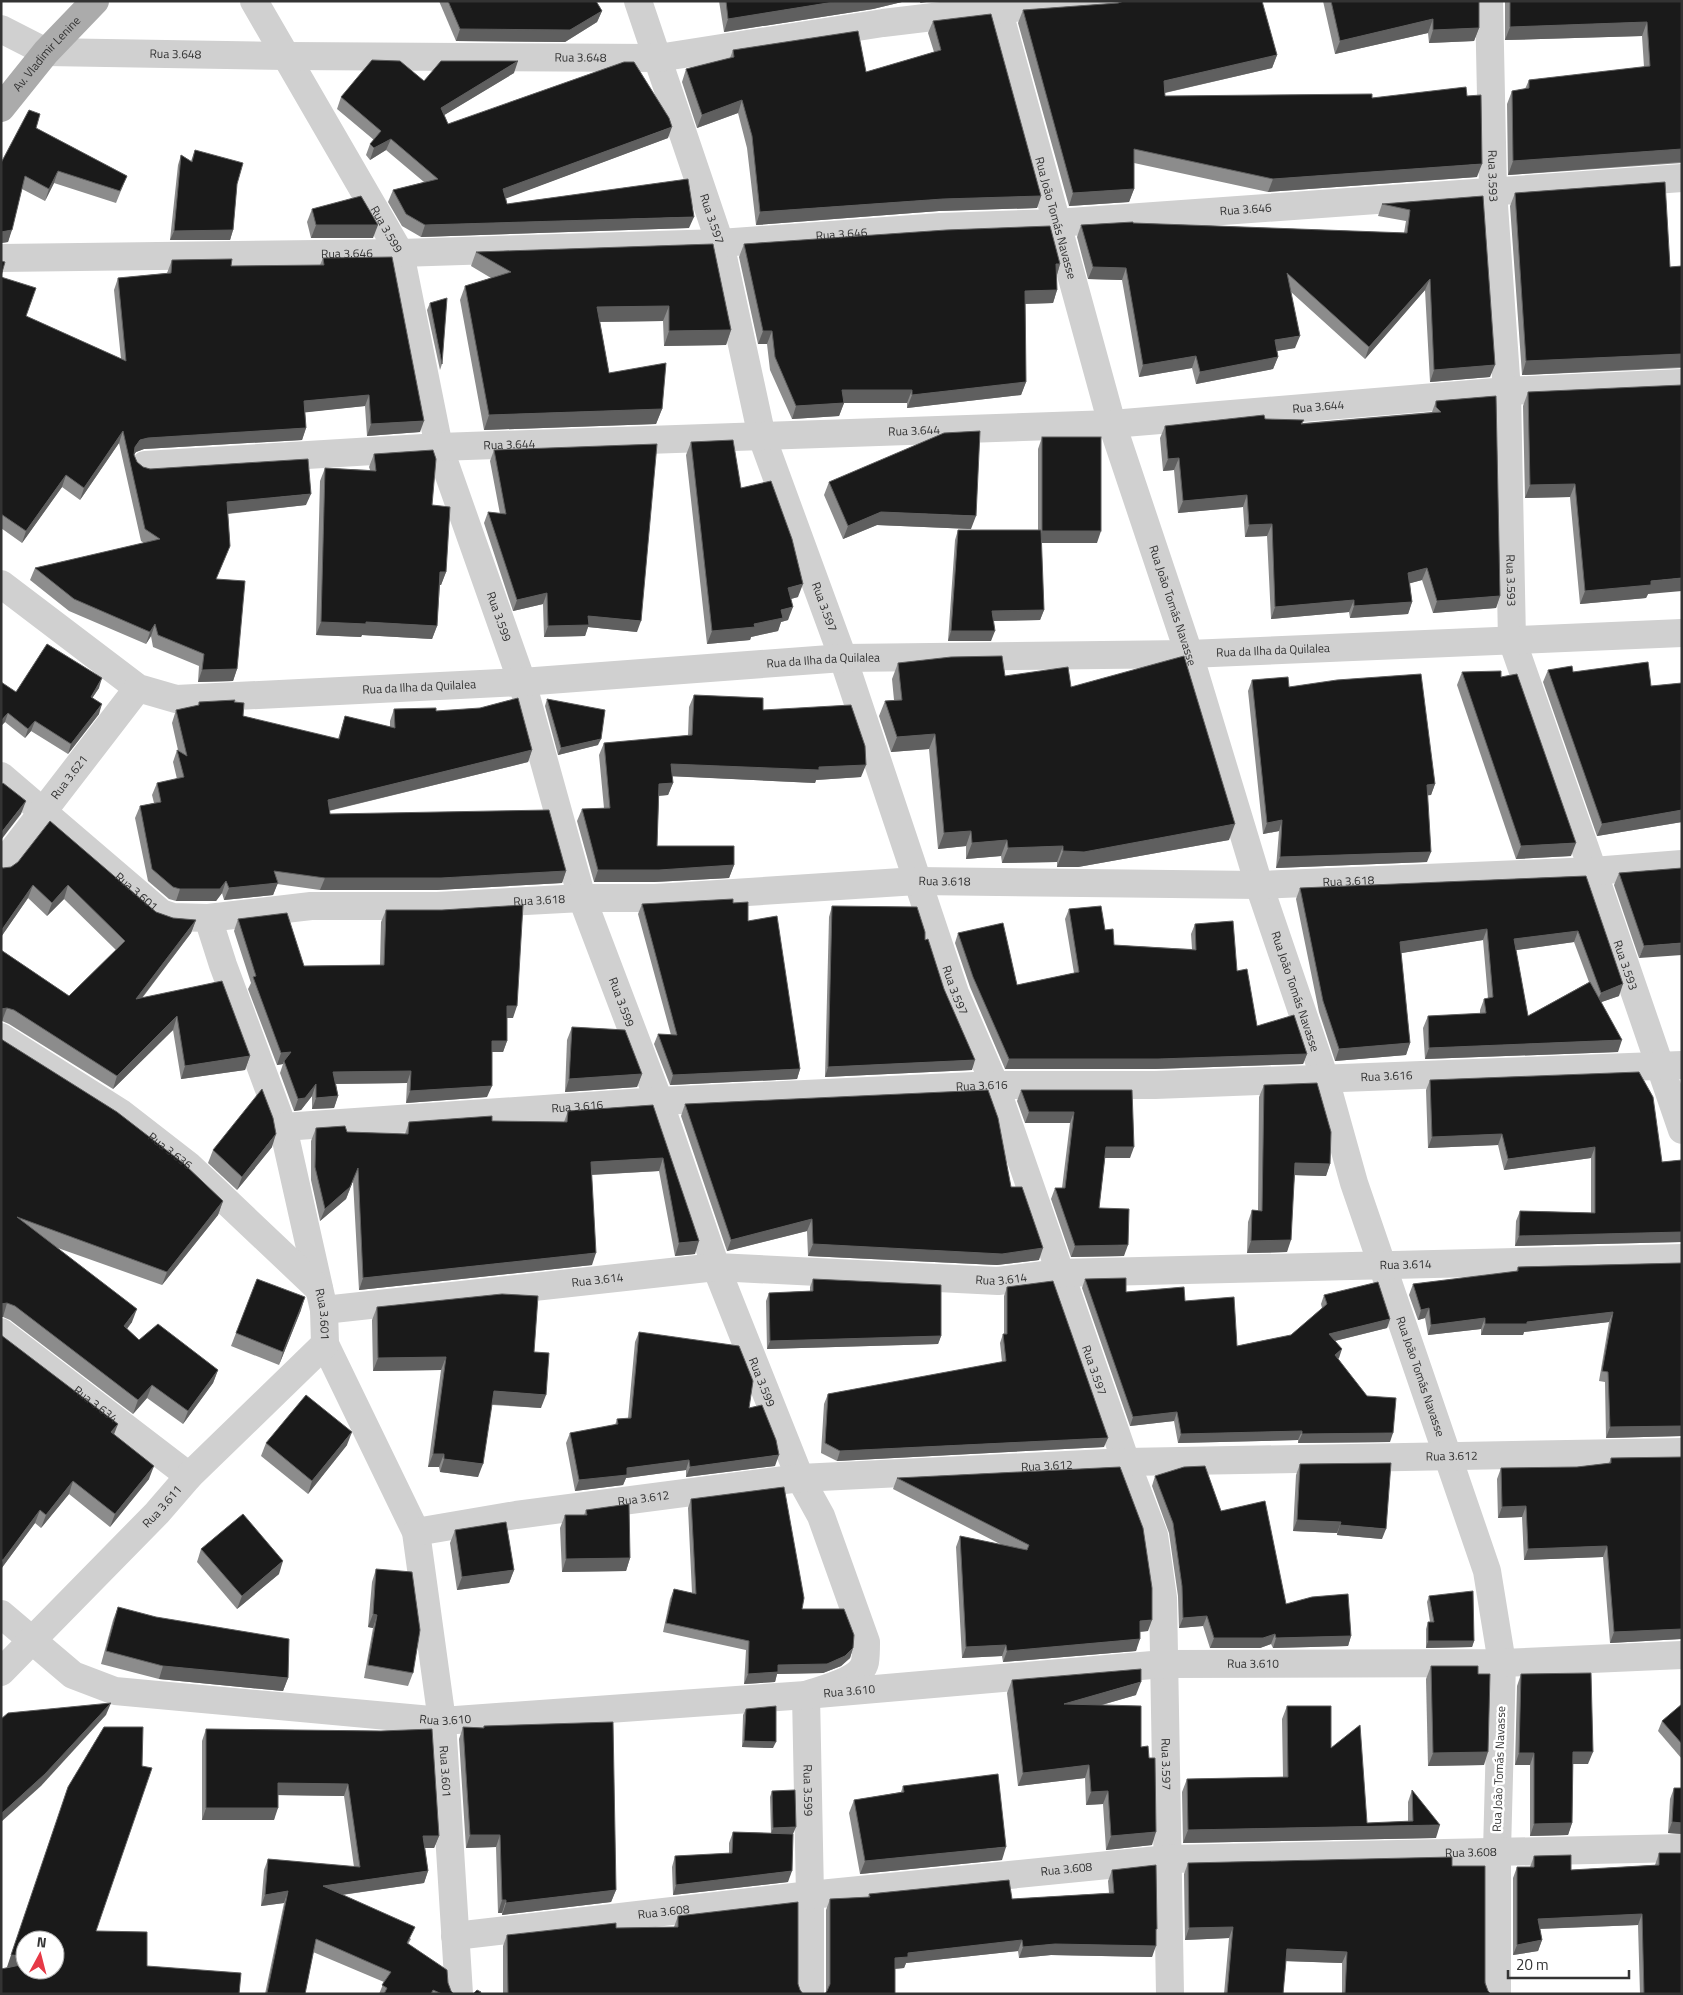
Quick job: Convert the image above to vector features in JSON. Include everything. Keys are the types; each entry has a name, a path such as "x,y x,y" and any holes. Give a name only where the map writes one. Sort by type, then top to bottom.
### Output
{"main road":[{"name":"Av. Vladimir Lenine","path":"1,108 46,52 96,1"}],"street":[{"name":"Rua 3.599","path":"254,1 400,253 438,447 522,682 582,898 659,1101 716,1267 800,1478 821,1516 866,1642 865,1663 860,1672 852,1678 806,1695 810,1994"},
{"name":"Rua 3.597","path":"638,1 720,243 762,438 843,658 956,993 995,1085 1059,1273 1154,1535 1163,1598 1170,1994"},
{"name":"Rua 3.648","path":"46,52 286,56 658,58 998,5 1112,1"},
{"name":"Rua 3.593","path":"1488,1 1493,191 1507,391 1512,640 1593,871 1670,1066 1682,1130"},
{"name":"Rua João Tomás Navasse","path":"998,5 1112,424 1189,654 1260,885 1325,1079 1354,1183 1487,1571 1502,1663 1497,1851 1497,1994"},
{"path":"1,29 46,52"},
{"name":"Rua 3.646","path":"1,258 400,253 720,243 940,227 1056,223 1682,178"},
{"name":"Rua 3.644","path":"145,465 438,447 762,438 1112,424 1507,391 1682,383"},
{"name":"Rua da Ilha da Quilalea","path":"1,584 138,688 176,699 522,682 843,658 1189,654 1682,633"},
{"name":"Rua 3.621","path":"1,866 44,813 138,688"},
{"name":"Rua 3.601","path":"1,776 161,913 174,918 208,918 223,965 283,1127 321,1300 325,1344 416,1532 442,1721 459,1994"},
{"name":"Rua 3.618","path":"208,918 311,906 438,906 582,898 655,898 917,880 1260,885 1593,871 1682,864"},
{"name":"Rua 3.636","path":"1,1037 121,1113 188,1165 321,1300"},
{"name":"Rua 3.616","path":"283,1127 659,1101 995,1085 1155,1085 1670,1066"},
{"name":"Rua 3.614","path":"321,1300 716,1267 998,1281 1059,1273 1682,1258"},
{"name":"Rua 3.634","path":"1,1332 189,1476"},
{"name":"Rua 3.611","path":"1,1672 157,1513 189,1476 325,1344"},
{"name":"Rua 3.612","path":"416,1532 516,1514 800,1478 1126,1462 1682,1452"},
{"name":"Rua 3.610","path":"1,1614 73,1674 115,1691 442,1721 806,1695 1164,1664 1502,1663 1682,1655"},
{"name":"Rua 3.608","path":"454,1936 810,1895 1168,1859 1682,1848"}],"building":[{"path":"448,1 596,1 602,11 570,30 460,29"},
{"path":"726,1 840,1 728,19"},
{"path":"1124,1 1262,1 1277,55 1164,81 1165,96 1372,94 1372,98 1466,87 1467,96 1481,95 1482,164 1273,179 1134,149 1134,189 1073,193 1023,10"},
{"path":"1331,1 1479,1 1479,28 1433,30 1433,19 1340,41"},
{"path":"1510,1 1682,1 1682,149 1513,161 1512,91 1529,88 1529,80 1650,66 1647,22 1510,27"},
{"path":"991,14 1041,196 943,199 760,212 752,136 742,100 702,115 686,69 734,57 733,50 858,31 866,72 941,50 933,21"},
{"path":"372,60 400,61 424,81 441,61 518,61 441,108 448,124 624,62 634,62 669,118 672,127 503,189 507,204 688,179 694,217 425,225 406,214 393,190 438,179 391,139 374,148 370,144 381,131 341,97"},
{"path":"29,110 40,114 36,128 127,176 120,191 58,171 49,189 25,176 12,230 1,232 1,163"},
{"path":"195,150 243,163 237,184 233,230 174,231 181,155 192,162"},
{"path":"1665,182 1670,267 1682,266 1682,354 1526,361 1515,193"},
{"path":"361,196 378,225 316,225 312,209"},
{"path":"1483,196 1495,365 1434,370 1430,279 1369,347 1287,273 1300,336 1275,340 1278,357 1200,372 1196,356 1143,365 1126,268 1093,267 1081,225 1133,222 1407,233 1410,210 1382,204"},
{"path":"1050,226 1060,264 1056,264 1057,290 1025,291 1026,382 912,395 912,390 842,390 844,403 796,406 775,357 772,331 763,331 744,244 946,230"},
{"path":"713,244 731,330 669,331 669,306 597,307 609,373 666,363 662,409 489,415 465,286 511,272 476,252"},
{"path":"392,257 424,421 371,424 369,395 304,401 306,428 148,438 140,440 135,447 134,455 137,462 143,467 150,469 308,459 311,494 227,502 230,546 216,579 245,581 237,669 202,670 204,654 158,635 155,624 150,632 74,599 35,568 160,539 145,529 123,431 84,488 66,475 26,531 1,514 1,277 36,288 26,316 126,361 118,278 171,273 172,260 232,259 231,266 324,265 323,258"},
{"path":"1,261 5,262 1,276"},
{"path":"447,298 442,364 430,303"},
{"path":"1682,385 1682,578 1651,581 1651,585 1585,591 1575,484 1530,485 1528,392"},
{"path":"1496,396 1500,596 1437,601 1427,568 1408,573 1412,602 1354,606 1354,600 1275,607 1272,524 1249,525 1247,495 1183,501 1179,458 1168,459 1165,426 1264,415 1265,419 1304,420 1301,424 1441,412 1436,407 1436,401"},
{"path":"980,431 976,516 881,512 848,526 829,482 944,433"},
{"path":"1042,437 1101,437 1101,531 1042,531"},
{"path":"733,440 741,488 771,481 792,539 803,584 788,588 793,607 781,610 783,618 754,624 755,627 712,631 691,442"},
{"path":"657,444 641,621 588,616 589,625 548,626 547,593 517,600 488,512 506,514 494,450"},
{"path":"433,450 436,459 432,505 450,507 446,572 440,572 437,626 366,622 366,624 321,622 325,468 376,471 374,454"},
{"path":"958,530 1041,530 1044,610 992,611 995,631 951,631"},
{"path":"47,644 102,678 91,697 102,704 71,744 35,721 28,729 8,713 1,721 1,682 16,692"},
{"path":"1002,656 1005,676 1068,667 1071,687 1184,656 1235,824 1084,852 1063,851 1063,846 1008,848 1007,840 972,843 971,831 944,833 935,734 897,737 885,701 902,700 898,663 951,657"},
{"path":"1648,662 1651,686 1682,683 1682,810 1602,824 1548,670 1572,666 1573,672"},
{"path":"1501,671 1501,677 1517,674 1576,843 1521,846 1462,672"},
{"path":"1421,674 1435,784 1427,785 1431,852 1280,857 1282,820 1267,823 1252,680 1288,677 1289,687 1337,680"},
{"path":"694,695 763,698 763,710 851,705 865,746 866,765 819,767 819,770 671,764 673,783 659,784 657,846 734,846 734,865 659,870 598,870 582,809 610,808 604,743 692,735"},
{"path":"518,698 532,750 328,800 330,814 549,810 566,871 441,878 325,878 274,871 278,883 229,888 226,881 220,889 180,889 173,887 152,869 140,806 161,802 157,783 184,777 177,750 187,756 176,710 199,705 199,702 235,700 234,702 244,703 243,716 339,739 345,716 395,728 394,709 436,708 436,711 480,708"},
{"path":"547,699 605,710 601,739 561,748"},
{"path":"3,783 26,801 1,833 1,785"},
{"path":"50,821 156,912 173,918 196,920 136,999 222,981 250,1056 185,1066 177,1016 117,1076 14,1010 1,1009 1,950 69,996 125,941 68,885 52,903 33,885 1,931 1,867 11,867 18,862"},
{"path":"1682,868 1682,943 1644,946 1619,873"},
{"path":"1586,876 1623,984 1601,993 1578,931 1514,939 1528,1016 1590,982 1622,1040 1429,1048 1428,1016 1486,1013 1484,999 1493,997 1487,929 1400,942 1410,1043 1339,1049 1323,1001 1300,888"},
{"path":"733,899 733,903 748,902 748,921 777,916 800,1069 673,1075 658,1034 677,1035 642,904"},
{"path":"523,905 517,1006 507,1006 507,1041 492,1041 492,1086 410,1091 411,1071 333,1072 338,1096 316,1098 316,1084 305,1098 298,1099 284,1061 291,1052 281,1053 253,977 256,976 238,919 287,913 304,966 384,965 386,910 442,910"},
{"path":"832,906 917,907 925,932 925,940 928,939 944,989 975,1060 828,1067"},
{"path":"1101,906 1105,930 1113,929 1114,945 1196,950 1195,924 1233,921 1237,971 1247,969 1257,1026 1294,1015 1307,1054 1158,1059 1009,1059 973,977 958,933 1003,923 1017,985 1079,972 1069,909"},
{"path":"572,1027 625,1030 642,1074 569,1079"},
{"path":"1,1039 117,1112 183,1163 223,1201 167,1272 17,1217 137,1309 124,1326 139,1340 158,1324 218,1370 188,1411 152,1385 138,1400 15,1306 7,1303 1,1304"},
{"path":"1639,1072 1653,1097 1662,1162 1682,1160 1682,1232 1519,1236 1520,1211 1595,1213 1595,1147 1508,1159 1502,1134 1432,1137 1430,1080"},
{"path":"1317,1083 1331,1132 1330,1164 1295,1163 1291,1240 1251,1241 1252,1210 1262,1211 1264,1085"},
{"path":"262,1089 273,1118 276,1134 242,1177 213,1150"},
{"path":"988,1090 998,1118 1011,1187 1022,1187 1043,1248 1002,1254 813,1244 812,1219 731,1240 685,1104"},
{"path":"1021,1090 1132,1090 1134,1147 1106,1147 1099,1208 1129,1209 1128,1245 1075,1246 1055,1188 1065,1188 1074,1112 1029,1112"},
{"path":"653,1105 699,1241 679,1243 663,1158 591,1162 596,1253 363,1278 358,1168 350,1187 325,1209 315,1167 316,1128 345,1126 347,1132 408,1134 409,1122 492,1116 492,1121 567,1122 568,1111"},
{"path":"1682,1263 1682,1426 1610,1427 1608,1372 1602,1371 1613,1312 1527,1322 1527,1324 1485,1324 1485,1318 1431,1325 1429,1308 1421,1310 1413,1284 1518,1271 1518,1267"},
{"path":"1126,1278 1126,1292 1184,1287 1185,1301 1234,1297 1237,1346 1291,1335 1327,1304 1324,1295 1378,1282 1390,1319 1329,1334 1342,1349 1335,1355 1367,1396 1396,1398 1393,1433 1302,1434 1302,1431 1181,1434 1177,1412 1133,1417 1085,1279"},
{"path":"257,1279 305,1297 283,1352 236,1333"},
{"path":"813,1279 941,1285 941,1336 770,1341 769,1293 813,1291"},
{"path":"1053,1281 1108,1438 840,1451 825,1443 828,1394 1006,1361 1003,1334 1007,1334 1007,1287"},
{"path":"502,1294 538,1296 534,1352 549,1353 546,1395 494,1391 483,1464 444,1459 444,1454 433,1454 446,1357 378,1358 377,1307"},
{"path":"639,1332 739,1346 753,1381 749,1408 762,1405 776,1440 779,1455 690,1467 689,1460 627,1468 627,1475 579,1480 570,1433 618,1424 617,1419 631,1418"},
{"path":"1,1335 118,1424 111,1432 154,1466 115,1514 73,1481 46,1515 40,1510 3,1560 1,1559"},
{"path":"306,1395 352,1432 312,1481 266,1443"},
{"path":"1682,1457 1682,1629 1614,1632 1607,1546 1528,1549 1526,1506 1502,1507 1501,1468 1577,1467 1611,1463 1611,1458"},
{"path":"1391,1463 1386,1529 1340,1525 1341,1522 1297,1520 1300,1464"},
{"path":"1205,1466 1221,1511 1265,1501 1286,1604 1312,1597 1348,1594 1351,1636 1276,1638 1275,1634 1263,1638 1214,1638 1207,1616 1183,1618 1182,1586 1173,1523 1155,1476 1184,1467"},
{"path":"1120,1467 1143,1528 1152,1588 1152,1620 1140,1621 1140,1639 1007,1651 1006,1645 966,1647 960,1536 1027,1550 1029,1545 897,1478"},
{"path":"784,1487 804,1598 802,1609 844,1609 854,1635 853,1648 845,1656 827,1664 778,1665 778,1672 748,1674 749,1641 666,1623 674,1589 696,1594 691,1499"},
{"path":"629,1504 630,1558 566,1559 565,1515 587,1515 586,1510"},
{"path":"243,1514 283,1561 242,1596 201,1549"},
{"path":"506,1522 514,1570 462,1577 455,1530"},
{"path":"376,1569 412,1572 420,1630 413,1673 368,1665 377,1615 373,1614"},
{"path":"1473,1591 1474,1641 1428,1641 1428,1622 1434,1622 1429,1596"},
{"path":"118,1607 156,1617 289,1639 288,1678 163,1666 106,1651"},
{"path":"1431,1666 1478,1666 1478,1674 1490,1674 1488,1752 1433,1753"},
{"path":"1141,1669 1141,1682 1064,1704 1141,1706 1141,1747 1148,1746 1149,1758 1155,1758 1156,1832 1111,1836 1108,1791 1091,1792 1089,1765 1023,1773 1012,1680"},
{"path":"1591,1673 1593,1752 1573,1752 1572,1823 1534,1824 1534,1753 1519,1753 1521,1674"},
{"path":"111,1703 45,1774 1,1814 1,1719 8,1713"},
{"path":"1682,1704 1682,1744 1662,1721"},
{"path":"776,1706 776,1742 744,1741 746,1709"},
{"path":"1287,1706 1331,1706 1331,1748 1360,1725 1367,1823 1413,1821 1412,1790 1440,1825 1188,1830 1187,1779 1288,1777"},
{"path":"613,1722 616,1890 506,1903 506,1900 502,1900 500,1835 470,1835 463,1727 484,1728 484,1726"},
{"path":"104,1727 143,1727 142,1766 152,1768 96,1931 147,1932 147,1966 241,1973 239,1994 1,1994 1,1969 15,1966 15,1980 65,1980 65,1930 19,1930 68,1787"},
{"path":"206,1729 381,1731 432,1729 439,1836 423,1836 428,1871 323,1886 415,1927 407,1943 447,1970 448,1983 454,1994 442,1994 433,1990 431,1994 384,1994 387,1988 382,1985 391,1972 316,1939 305,1994 267,1993 288,1891 265,1895 268,1859 360,1867 348,1784 278,1783 278,1808 206,1808"},
{"path":"998,1774 1006,1847 865,1861 854,1800 904,1792 903,1786"},
{"path":"1674,1788 1682,1788 1682,1823 1672,1822"},
{"path":"795,1790 796,1827 773,1828 772,1791"},
{"path":"733,1832 793,1834 792,1871 676,1885 675,1856 732,1853"},
{"path":"1659,1853 1682,1853 1682,1994 1644,1994 1642,1914 1538,1919 1542,1940 1517,1945 1517,1867 1534,1867 1534,1856 1571,1855 1571,1870 1659,1865"},
{"path":"1452,1857 1452,1866 1485,1866 1485,1983 1491,1994 1345,1994 1347,1952 1287,1949 1283,1994 1227,1994 1233,1927 1189,1928 1188,1863"},
{"path":"1156,1865 1156,1946 1055,1944 1023,1947 1022,1940 908,1953 908,1957 895,1958 895,1994 825,1994 830,1984 830,1899 870,1897 869,1894 1009,1880 1012,1899 1114,1893 1112,1870"},
{"path":"798,1902 798,1984 803,1994 508,1994 507,1935 616,1923 616,1928 678,1927 678,1916"},
{"path":"15,1943 15,1955 11,1955"},
{"path":"477,1990 481,1992 480,1994 473,1994"}]}
